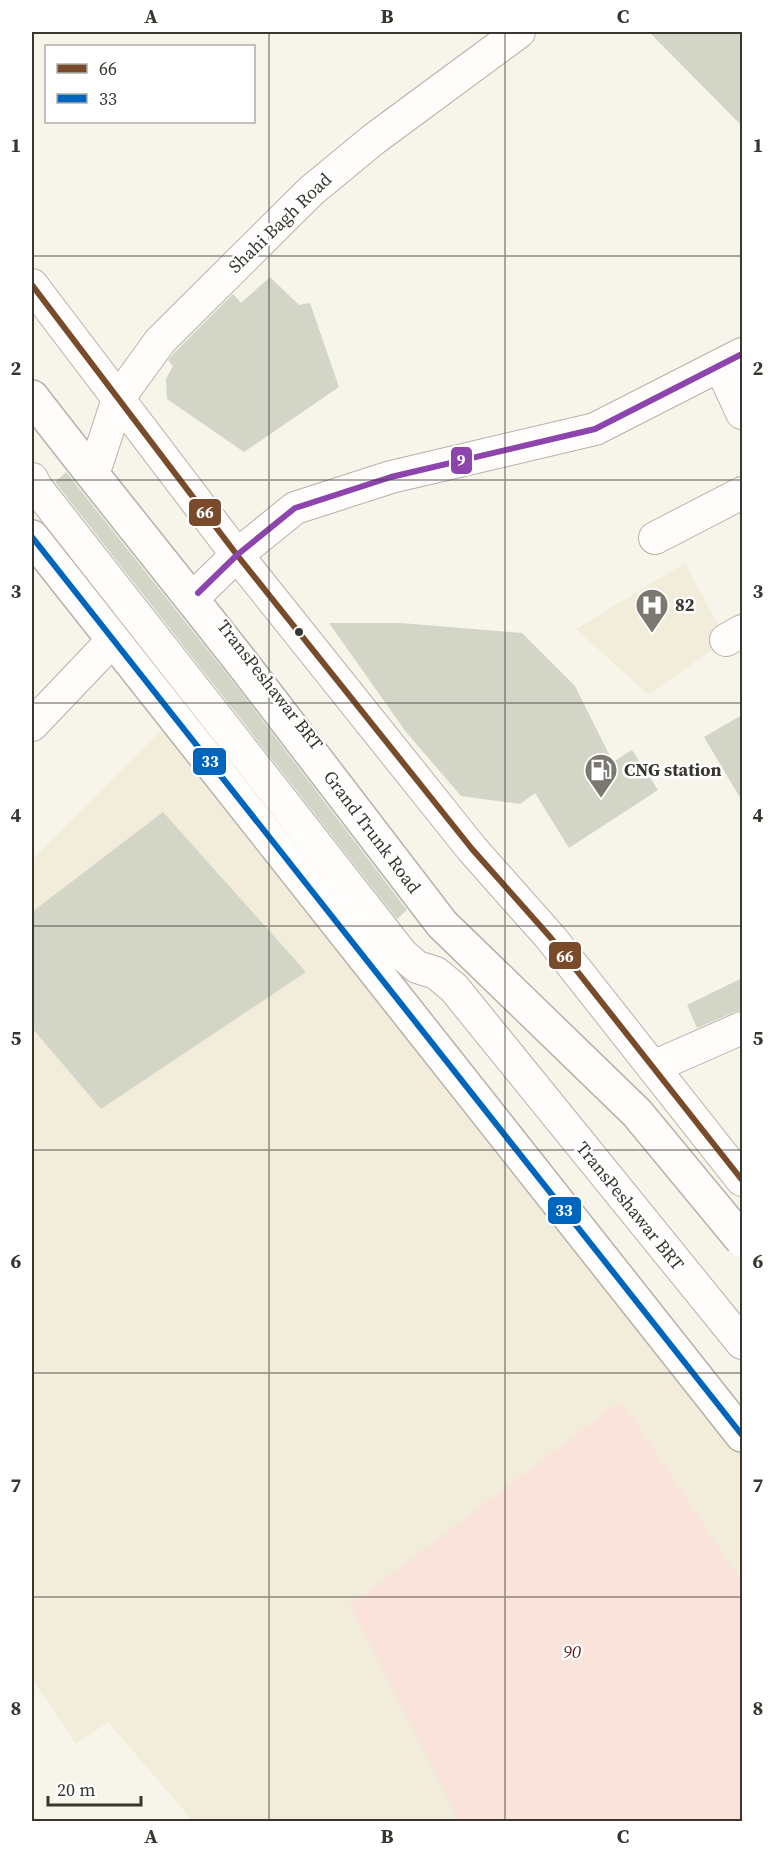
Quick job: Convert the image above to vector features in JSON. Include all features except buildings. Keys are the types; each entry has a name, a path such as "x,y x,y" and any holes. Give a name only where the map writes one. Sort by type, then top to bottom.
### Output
{"highway":[{"name":"Grand Trunk Road","path":"32,397 246,668 442,924 637,1113 742,1240"},
{"path":"32,537 742,1436"}],"street":[{"name":"Shahi Bagh Road","path":"97,463 118,399 160,341 311,191 374,139 519,32"},
{"path":"32,285 237,555 472,849 550,938 742,1180"},
{"path":"198,593 237,555 295,508 392,477 594,429 731,359 742,413"},
{"name":"TransPeshawar BRT","path":"32,380 437,900 448,920 454,946 460,959 519,1069"},
{"name":"TransPeshawar BRT","path":"32,479 43,497 402,954 417,967 436,973 454,988 742,1342"},
{"path":"655,538 742,493"},
{"path":"32,725 113,640"},
{"path":"653,1067 742,1028"}],"shaded area":[{"name":"82","path":"685,563 726,640 649,695 576,629"},
{"path":"173,718 742,1435 742,1821 193,1821 108,1722 76,1744 32,1678 32,860"}],"green space":[{"name":"90","path":"621,1401 742,1583 742,1821 459,1821 350,1605"}],"transit line":[{"name":"66","path":"32,285 237,555 472,849 551,938 742,1180"},
{"name":"9","path":"198,593 237,555 295,508 391,477 595,429 742,354"},
{"name":"33","path":"32,537 742,1435"}],"place":[{"name":"82","path":"652,634"},
{"name":"CNG station","path":"601,799"}]}
